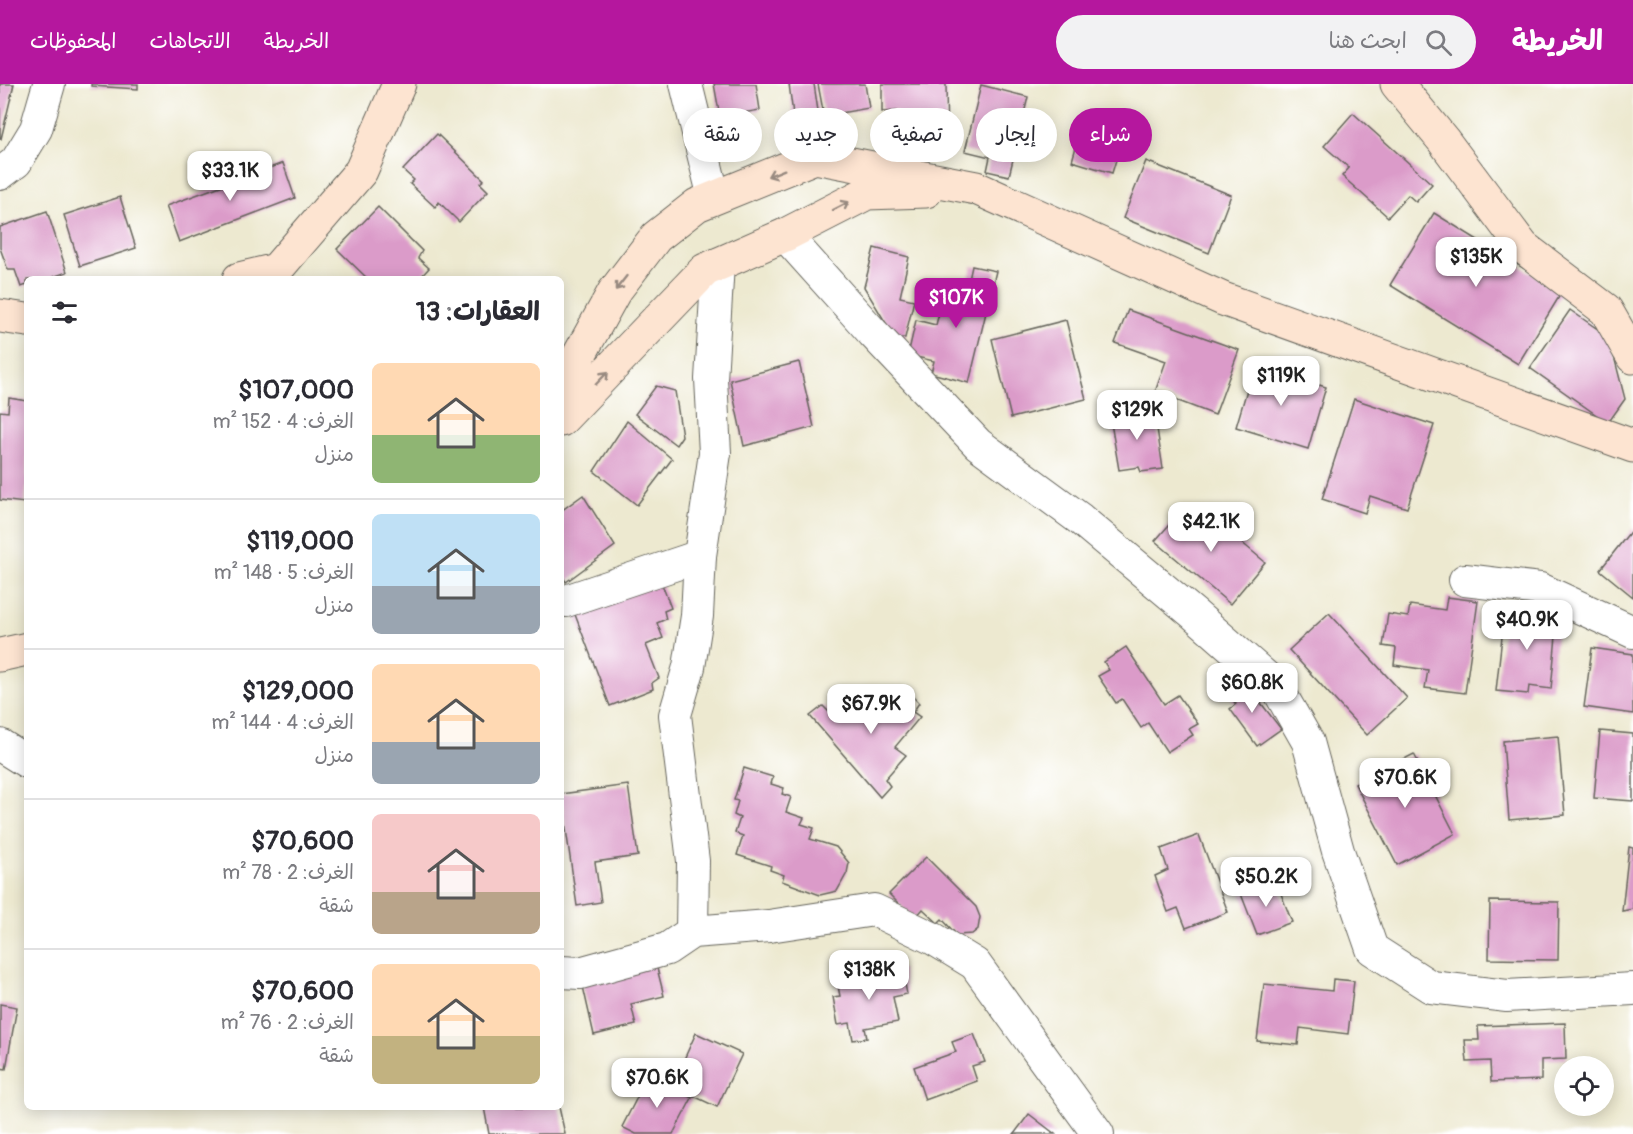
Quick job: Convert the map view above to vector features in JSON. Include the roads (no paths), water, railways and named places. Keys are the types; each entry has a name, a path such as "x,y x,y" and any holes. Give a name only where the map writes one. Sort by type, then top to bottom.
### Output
{"main road":[{"path":"251,276 276,270 361,171 399,84"},
{"path":"1397,84 1443,140 1523,247 1606,310 1633,357"},
{"path":"564,383 614,292 656,237 697,205 815,157 976,188 1222,300 1633,446"},
{"path":"564,417 705,270 785,234 867,193 976,188"},
{"path":"0,316 24,320"},
{"path":"0,655 24,650"}],"street":[{"path":"0,174 16,162 36,129 49,84"},
{"path":"686,84 714,198"},
{"path":"785,234 873,333 978,444 1080,519 1276,686 1308,742 1338,851 1372,949 1431,987 1506,996 1633,989"},
{"path":"692,932 693,861 675,714 689,667 697,616 700,555 715,453 711,379 718,264"},
{"path":"566,601 700,555"},
{"path":"1465,580 1540,589 1633,632"},
{"path":"0,745 24,760"},
{"path":"564,972 580,973 667,949 692,932 769,926 874,910 924,934 975,964 1098,1134"}]}
